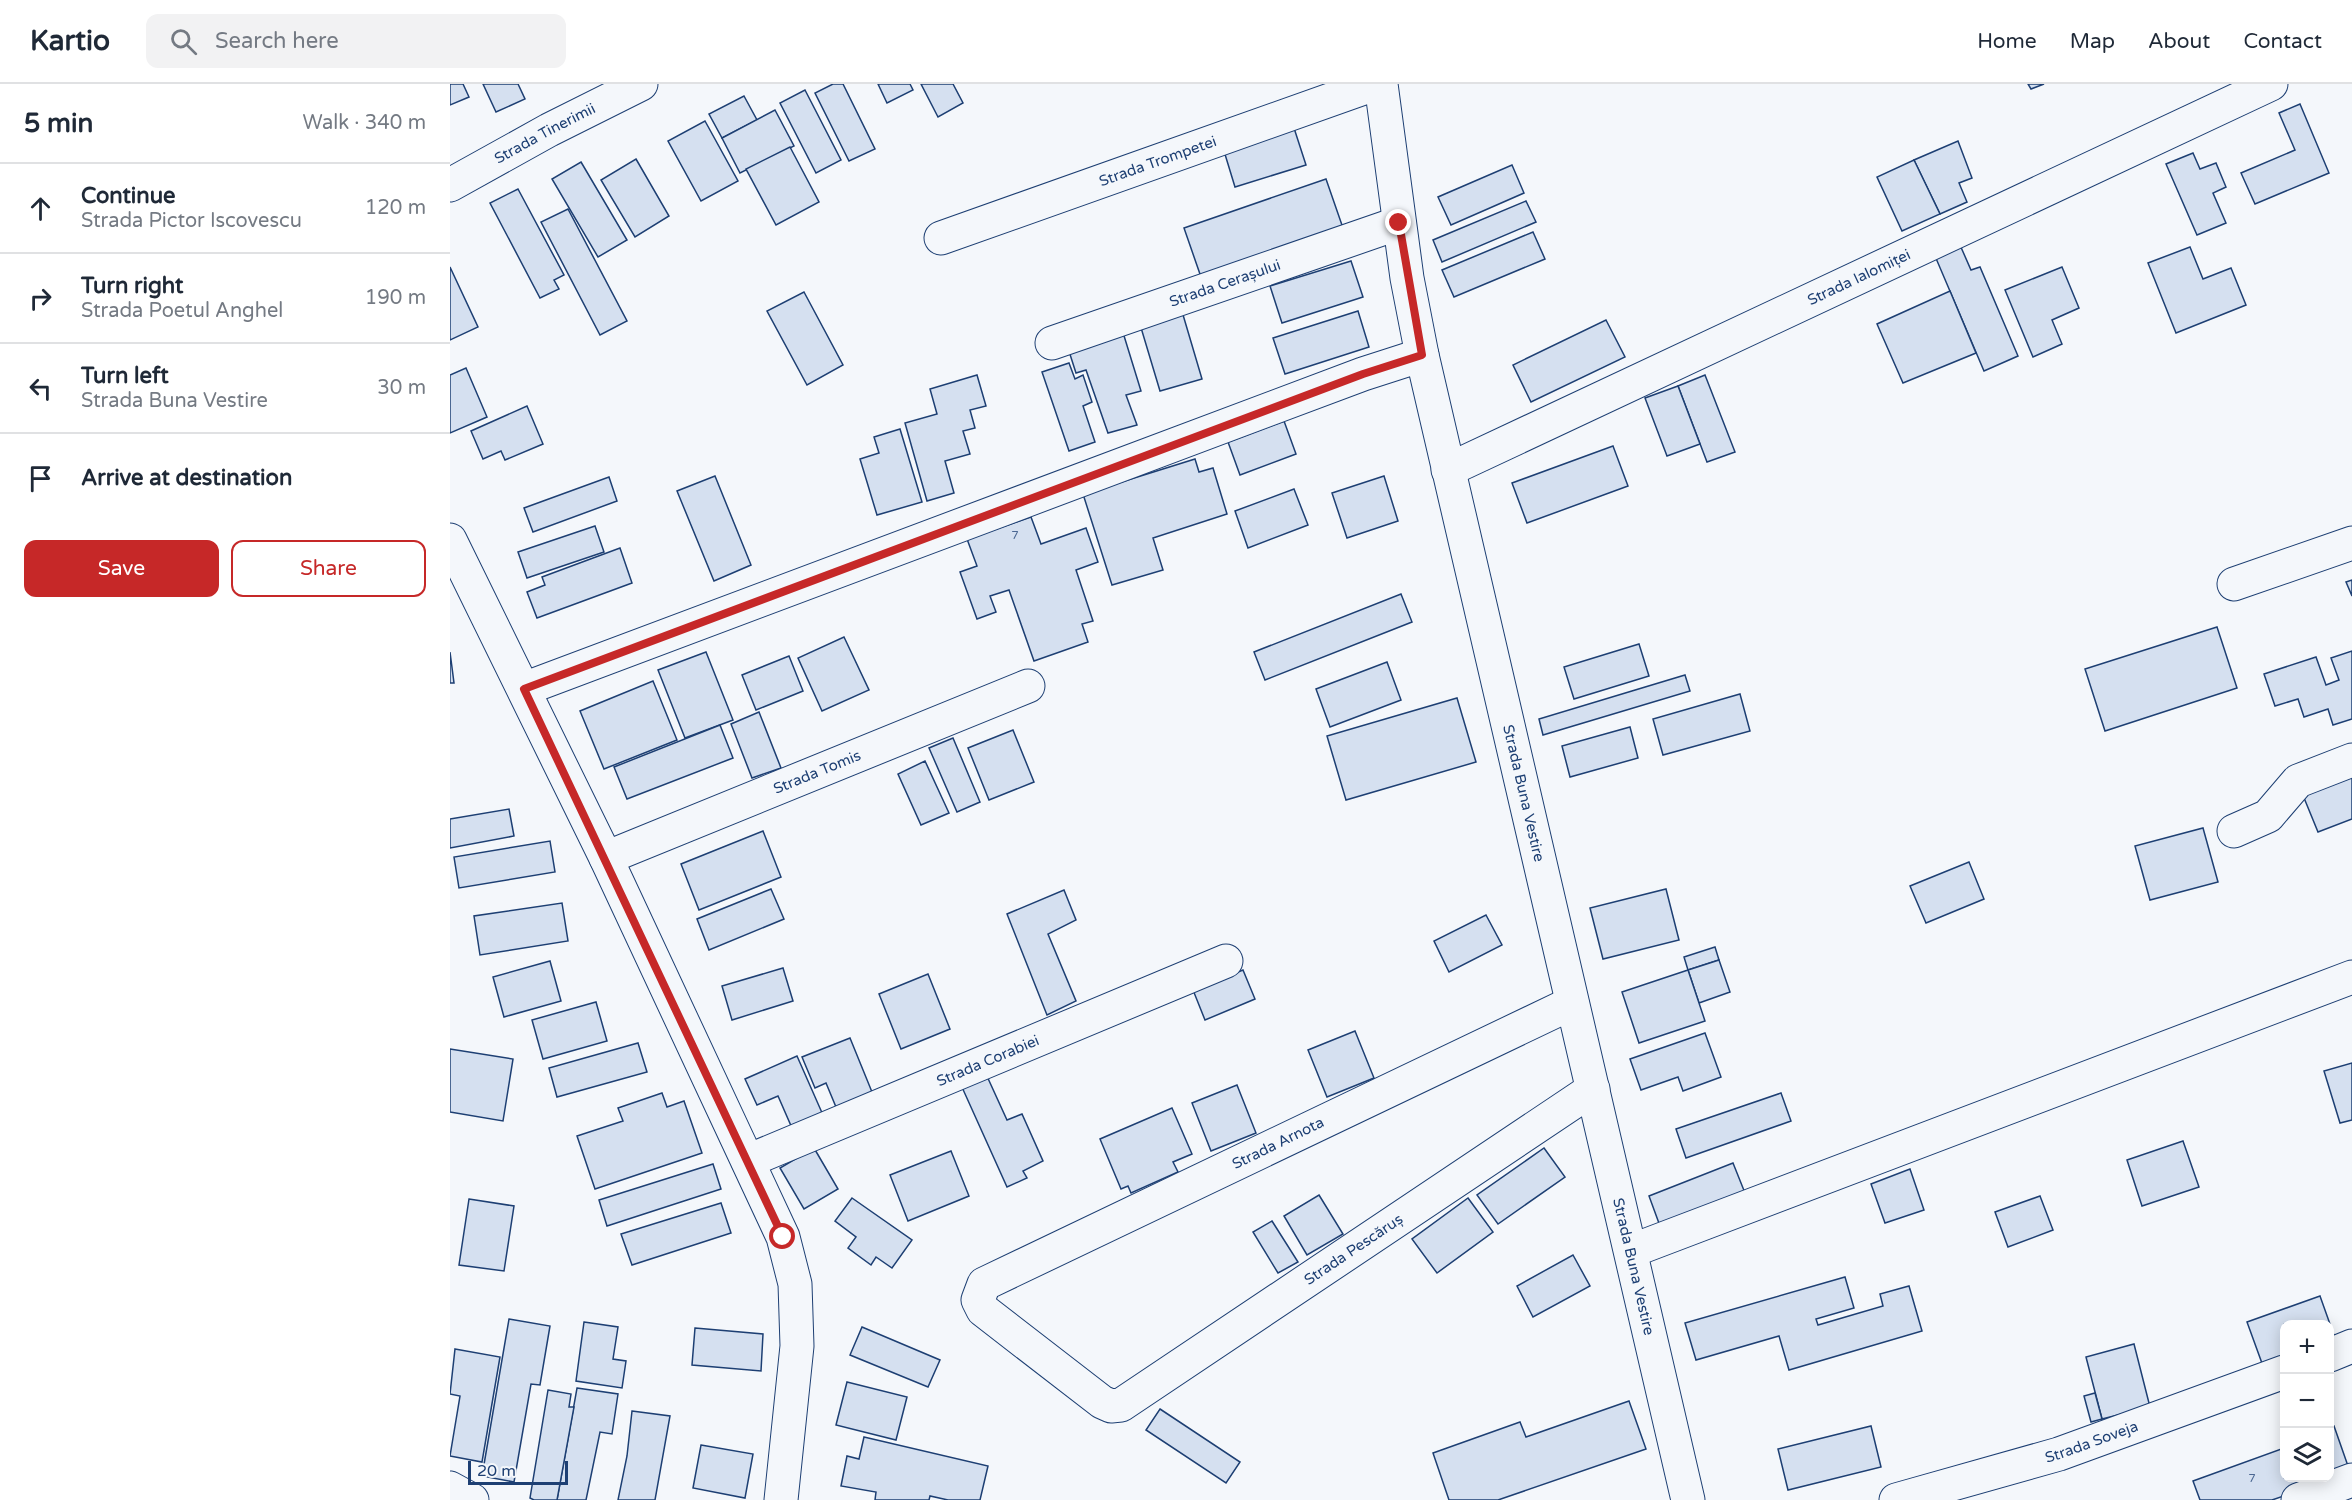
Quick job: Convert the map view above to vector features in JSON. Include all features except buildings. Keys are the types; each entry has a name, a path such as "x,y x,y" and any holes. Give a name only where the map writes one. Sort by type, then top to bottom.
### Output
{"street":[{"name":"Strada Tinerimii","path":"450,185 549,130 641,84"},
{"name":"Strada Trompetei","path":"941,238 1375,84"},
{"name":"Strada Buna Vestire","path":"1381,84 1399,223 1422,355 1689,1500"},
{"name":"Strada Ialomiței","path":"1448,470 2271,84"},
{"name":"Strada Cerașului","path":"1052,342 1399,223"},
{"path":"524,689 1351,378 1422,355"},
{"path":"450,540 606,858 783,1237 795,1284 797,1346 781,1500"},
{"path":"2234,584 2352,543"},
{"name":"Strada Tomis","path":"606,858 1028,686"},
{"path":"2234,831 2268,816 2298,781 2352,760"},
{"name":"Strada Corabiei","path":"748,1161 1226,961"},
{"path":"1631,1251 2352,977"},
{"name":"Strada Arnota","path":"1111,1406 1102,1402 983,1310 978,1300 984,1284 1572,1003"},
{"name":"Strada Pescăruș","path":"1111,1406 1121,1405 1593,1089"},
{"path":"2334,1353 2352,1346"},
{"name":"Strada Soveja","path":"1896,1500 2059,1454 2280,1373"},
{"path":"2298,1500 2352,1480"},
{"path":"450,1488 472,1500"}],"route":[{"path":"783,1237 606,858 524,689 1363,374 1422,355 1399,223"}]}
